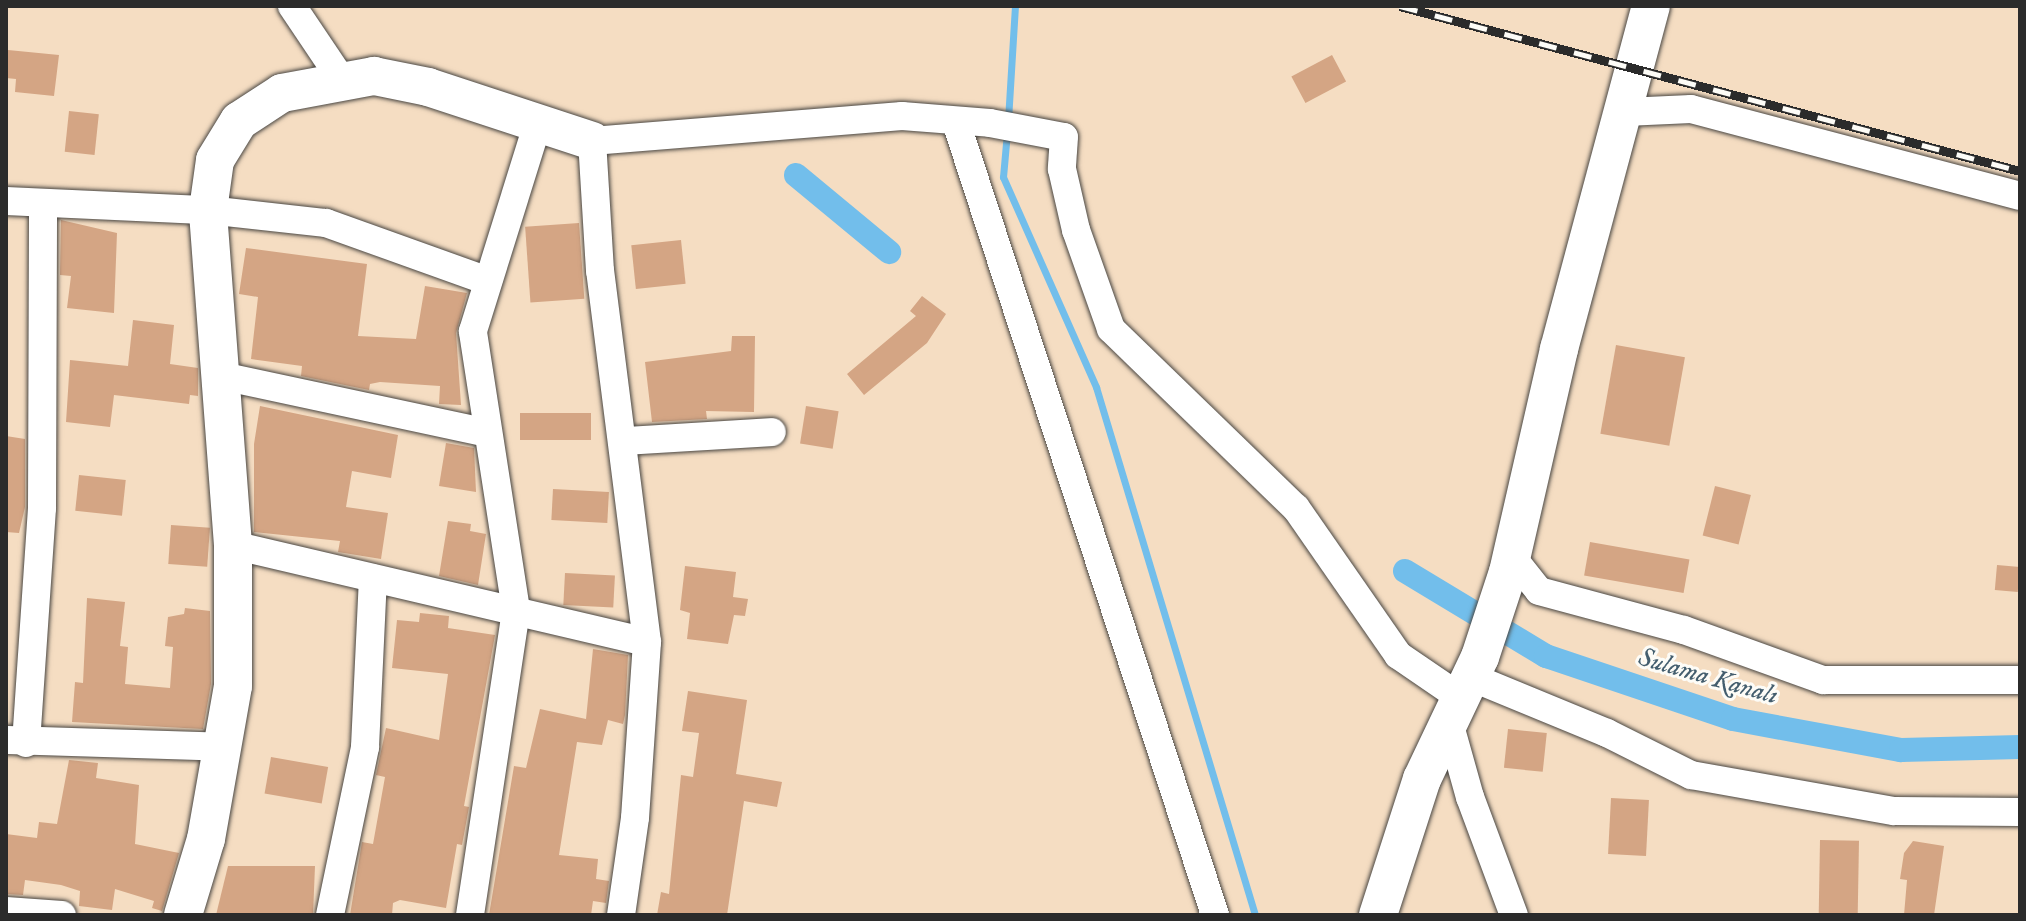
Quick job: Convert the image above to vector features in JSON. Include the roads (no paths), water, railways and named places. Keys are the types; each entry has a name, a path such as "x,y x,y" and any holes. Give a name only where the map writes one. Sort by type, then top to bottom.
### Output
{"street":[{"path":"292,6 341,79"},
{"path":"1378,915 1422,779 1465,688 1510,565 1559,349 1651,6"},
{"path":"183,915 225,747 233,686 233,545 208,210 215,160 239,121 282,93 341,79 374,76 428,87 592,141 902,116 990,123 1064,137 1062,169 1072,215 1111,329 1296,508 1398,655 1465,688 1607,733 1691,775 1894,811 2020,812"},
{"path":"1625,112 1691,109 2020,196"},
{"path":"470,915 516,610 473,331 538,122"},
{"path":"956,122 1215,915"},
{"path":"592,141 600,271 625,441 647,642 635,818 621,915"},
{"path":"6,201 208,210 326,223 488,281"},
{"path":"43,205 42,508 16,741 225,747"},
{"path":"222,376 487,433"},
{"path":"625,441 772,432"},
{"path":"233,545 647,642"},
{"path":"1510,565 1539,591 1684,630 1823,680 2020,680"},
{"path":"330,915 365,747 373,578"},
{"path":"1465,688 1470,797 1514,915"},
{"path":"6,911 62,915"}],"waterway":[{"path":"1008,120 1015,6"},
{"path":"1007,132 1003,177 1096,387 1255,915"},
{"path":"796,175 889,252"},
{"name":"Sulama Kanalı","path":"1405,571 1546,656 1733,719 1901,750 2020,747"}],"railway":[{"path":"1400,6 2020,171"}]}
